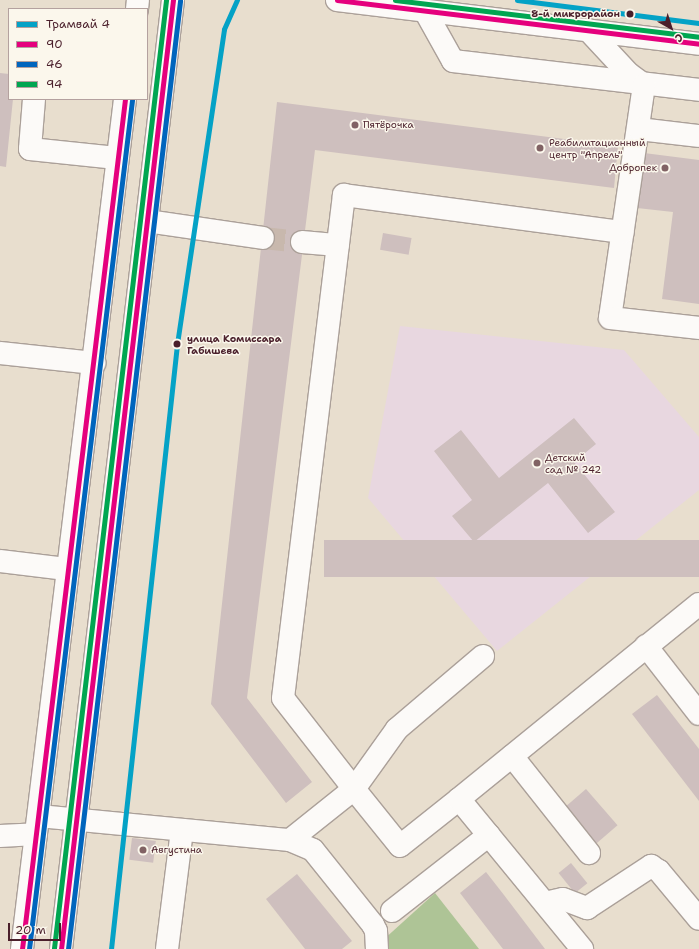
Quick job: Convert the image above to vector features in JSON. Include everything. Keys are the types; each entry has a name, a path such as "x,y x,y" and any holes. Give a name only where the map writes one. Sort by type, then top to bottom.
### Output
{"street":[{"path":"61,949 173,0"},
{"path":"337,0 699,44"},
{"path":"425,11 453,61 644,85 699,90"},
{"path":"588,30 629,74 644,85"},
{"path":"644,85 610,318 699,328"},
{"path":"34,100 30,149 117,158"},
{"path":"22,949 66,569 94,364 125,100"},
{"path":"638,129 699,136"},
{"path":"623,232 344,195 283,698 400,846 699,604"},
{"path":"147,221 264,238"},
{"path":"302,242 338,245"},
{"path":"0,353 94,364"},
{"path":"0,561 66,569"},
{"path":"646,646 699,714"},
{"path":"290,840 354,789 397,729 483,656"},
{"path":"512,756 589,853"},
{"path":"459,799 582,949"},
{"path":"0,836 37,825 76,820 290,840 313,850 373,925 376,931 378,949"},
{"path":"167,949 182,830"},
{"path":"392,912 489,835"},
{"path":"545,903 564,899 587,908 651,866 659,871 699,919"}],"shaded area":[{"name":"Детский сад № 242","path":"400,326 624,350 699,437 699,490 497,651 368,498"}],"green space":[{"path":"435,893 479,949 388,949 382,941"}],"building":[{"path":"0,73 8,74 8,100 13,100 6,167 0,166"},
{"path":"277,102 618,146 614,188 315,150 247,698 312,782 286,803 211,704"},
{"path":"644,153 699,160 699,304 662,299 673,212 637,208"},
{"path":"383,233 412,238 409,255 380,250"},
{"path":"574,418 596,444 574,462 615,512 588,533 548,483 474,542 452,516 472,500 434,451 461,430 499,478"},
{"path":"324,540 699,540 699,577 324,577"},
{"path":"657,695 699,749 699,801 632,714"},
{"path":"586,789 617,825 596,844 565,807"},
{"path":"132,838 156,841 153,863 129,860"},
{"path":"571,863 587,883 575,893 559,873"},
{"path":"486,872 545,949 503,949 460,893"},
{"path":"297,874 352,941 342,949 305,949 266,899"}],"tunnel":[{"path":"263,238 302,242"}],"tram line":[{"name":"4","path":"111,949 177,344 224,29 237,0"},
{"name":"4","path":"517,0 699,23"}],"transit line":[{"name":"94","path":"54,948 166,0"},
{"name":"90","path":"61,949 173,0"},
{"name":"90","path":"337,0 699,44"},
{"name":"94","path":"395,0 699,37"},
{"name":"46","path":"68,949 180,1"},
{"name":"90","path":"22,949 125,100"},
{"name":"46","path":"29,949 132,100"}],"place":[{"name":"8-й микрорайон","path":"630,14"},
{"name":"Пятёрочка","path":"355,125"},
{"name":"Реабилитационный центр \"Апрель\"","path":"540,148"},
{"name":"Добропек","path":"665,168"},
{"name":"улица Комиссара Габишева","path":"177,344"},
{"name":"Детский сад № 242","path":"537,463"},
{"name":"Августина","path":"143,850"}]}
